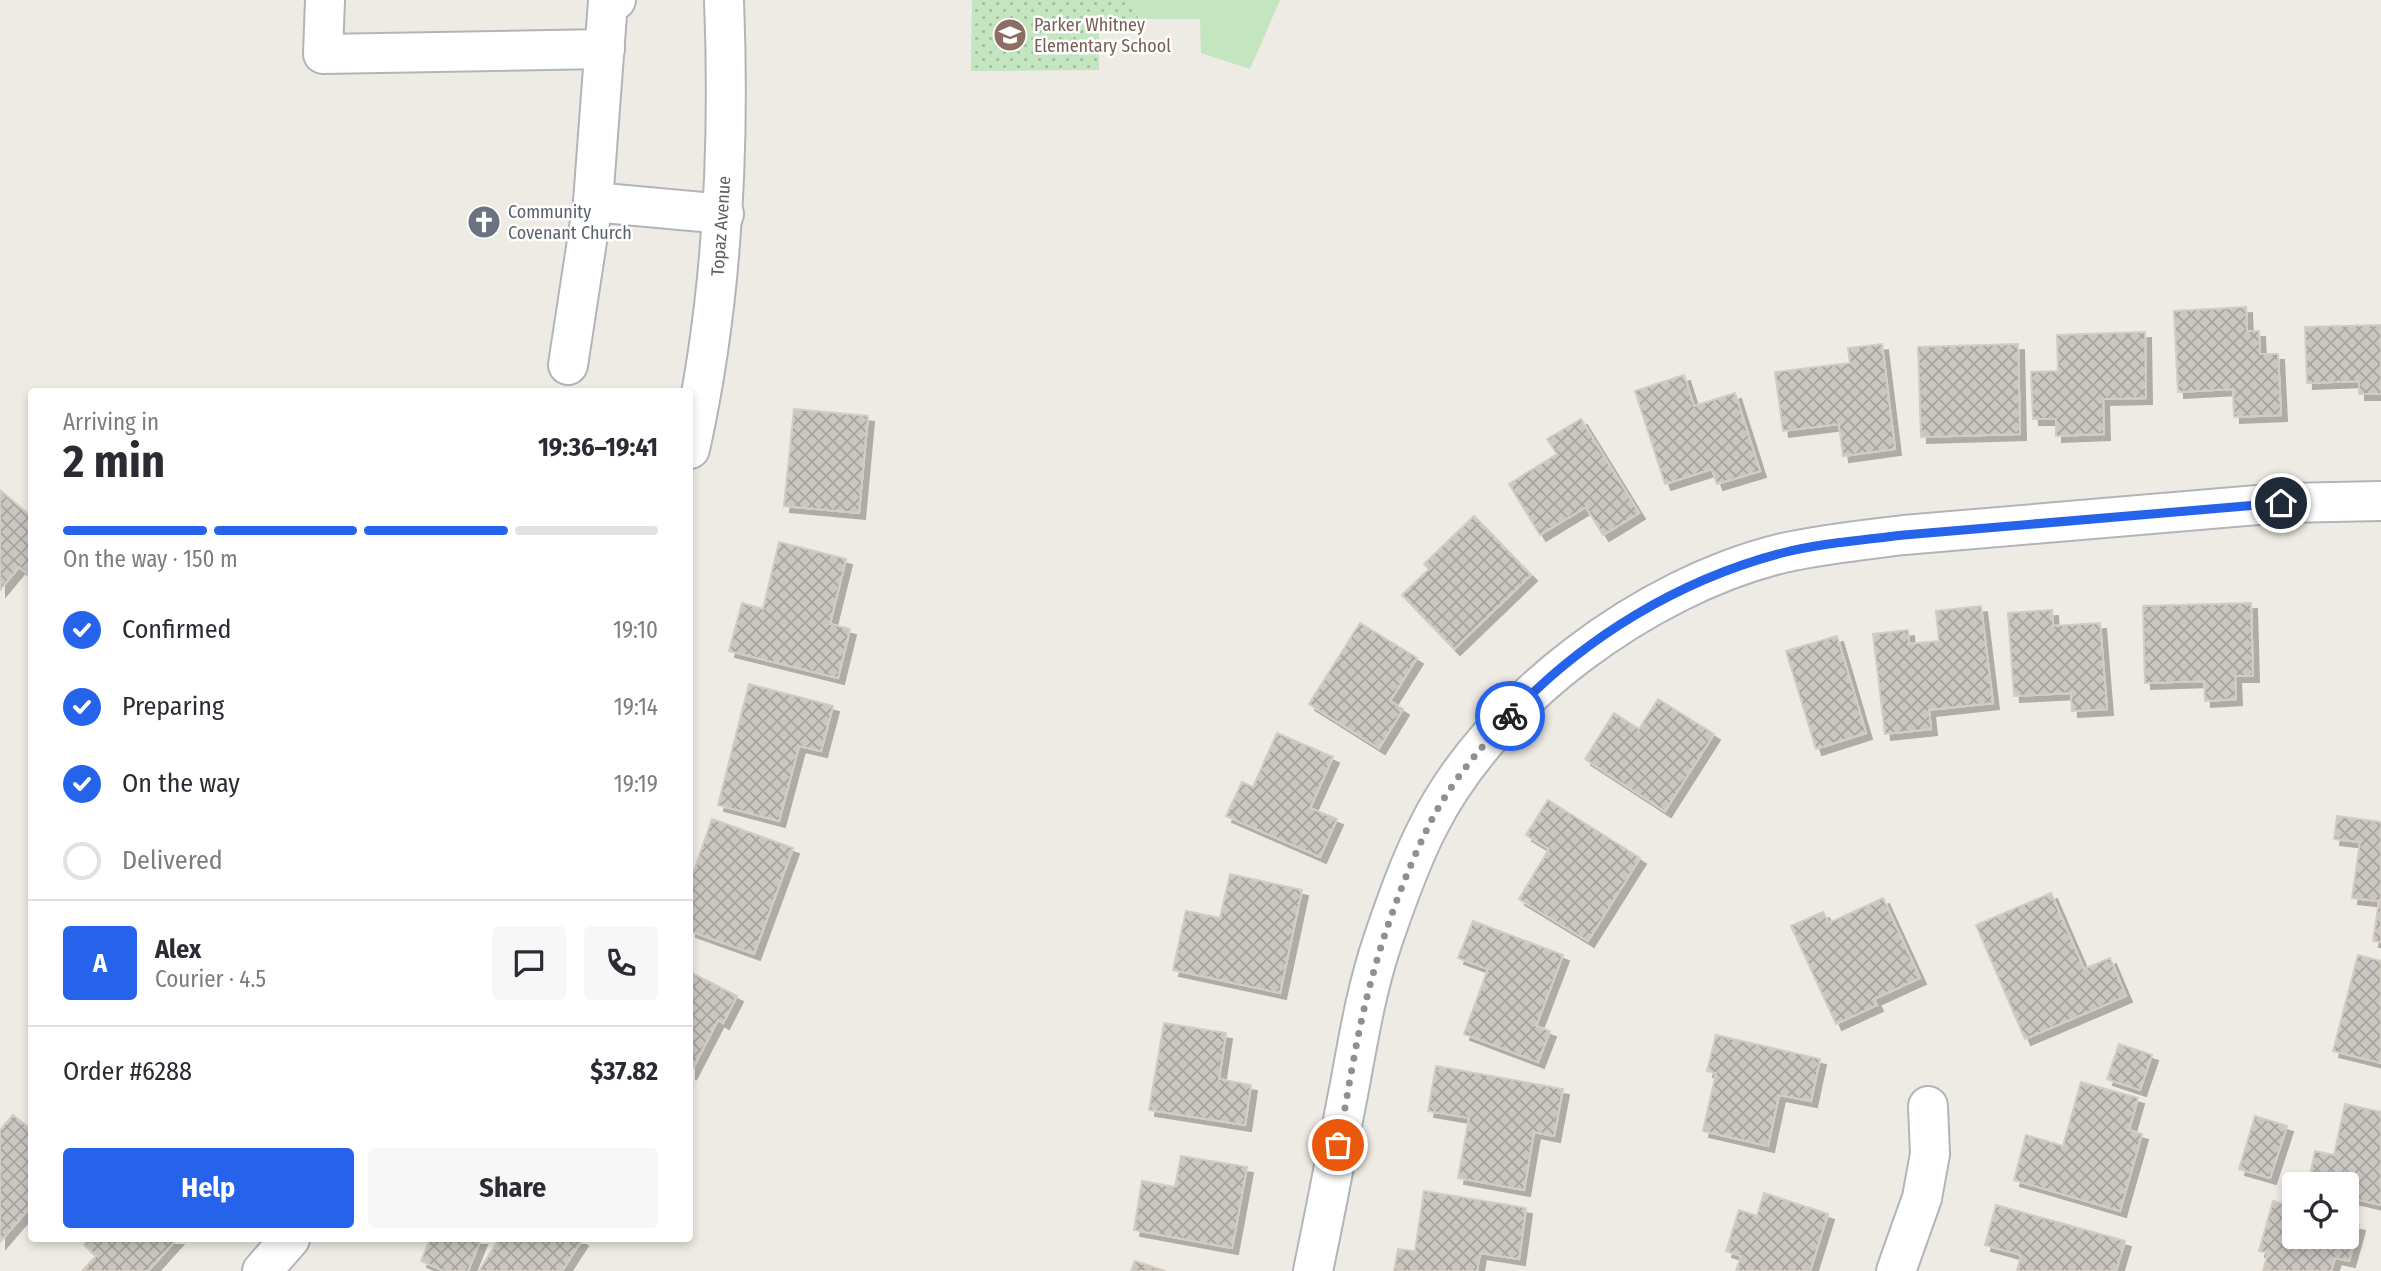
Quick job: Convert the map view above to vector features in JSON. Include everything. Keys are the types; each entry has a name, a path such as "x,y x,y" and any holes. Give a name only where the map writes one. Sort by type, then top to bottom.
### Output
{"street":[{"path":"325,0 323,54 605,49"},
{"path":"568,365 593,202 608,0 616,0"},
{"name":"Topaz Avenue","path":"693,436 714,314 724,214 724,0"},
{"path":"593,202 724,214"},
{"path":"1313,1271 1367,994 1383,941 1429,826 1460,776 1490,738 1538,687 1594,641 1652,605 1684,590 1716,576 1796,551 1904,535 2200,509 2281,503 2381,501"},
{"path":"1896,1271 1922,1198 1930,1154 1928,1106"},
{"path":"262,1271 287,1242"}],"green space":[{"path":"972,0 1136,0 1138,19 1099,19 1099,70 971,71"},
{"path":"1136,0 1280,0 1250,69 1201,53 1200,19 1138,19"}],"building":[{"path":"2246,307 2247,331 2259,331 2260,354 2278,354 2281,415 2234,417 2233,389 2178,392 2174,311"},
{"path":"2381,325 2381,394 2359,394 2359,381 2307,383 2305,327"},
{"path":"2145,332 2146,398 2103,399 2104,434 2056,436 2056,419 2033,419 2031,372 2058,371 2057,335"},
{"path":"1882,344 1895,449 1843,456 1839,424 1783,431 1775,372 1850,363 1848,348"},
{"path":"2018,344 2020,434 1921,437 1918,347"},
{"path":"1684,375 1694,406 1735,393 1760,471 1717,484 1712,469 1665,484 1635,391"},
{"path":"794,409 868,416 859,513 784,506"},
{"path":"1581,419 1639,513 1603,535 1586,507 1540,535 1509,484 1557,454 1547,439"},
{"path":"0,490 28,514 28,574 19,567 0,590"},
{"path":"1474,516 1531,575 1454,649 1402,595 1429,569 1424,564"},
{"path":"779,542 846,559 830,624 850,629 838,678 729,651 742,603 763,609"},
{"path":"2251,603 2253,676 2235,676 2236,699 2205,701 2204,681 2145,683 2143,606"},
{"path":"1981,606 1993,703 1929,710 1931,729 1885,734 1873,634 1908,630 1909,644 1939,641 1936,611"},
{"path":"2052,610 2053,626 2100,623 2107,709 2072,711 2071,693 2014,696 2008,613"},
{"path":"1360,623 1417,658 1390,701 1403,709 1379,748 1309,704"},
{"path":"1837,636 1866,733 1816,749 1786,651"},
{"path":"749,684 833,706 821,751 799,746 779,821 718,805"},
{"path":"1658,699 1714,734 1665,811 1585,759 1614,713 1639,729"},
{"path":"1277,733 1333,757 1310,808 1337,819 1320,857 1226,816 1242,782 1253,787"},
{"path":"1548,800 1640,858 1588,941 1519,899 1549,849 1526,835"},
{"path":"2337,816 2381,822 2381,942 2373,941 2379,901 2352,898 2360,842 2334,839"},
{"path":"712,819 793,848 754,954 693,932 693,873"},
{"path":"1230,874 1302,890 1280,993 1173,970 1186,911 1220,918"},
{"path":"2051,893 2084,969 2110,958 2126,996 2025,1039 1976,925"},
{"path":"1883,898 1920,978 1874,999 1877,1005 1836,1024 1791,926 1823,912 1829,923"},
{"path":"1473,921 1563,955 1536,1026 1550,1031 1538,1062 1464,1034 1488,969 1458,958"},
{"path":"2358,955 2381,961 2381,1063 2333,1051"},
{"path":"693,974 737,996 723,1023 718,1020 693,1068"},
{"path":"1164,1023 1226,1033 1219,1079 1251,1085 1245,1125 1149,1110"},
{"path":"1716,1035 1820,1059 1811,1101 1779,1095 1768,1146 1703,1131 1716,1073 1707,1071"},
{"path":"2119,1044 2152,1055 2140,1090 2107,1079"},
{"path":"1436,1066 1563,1089 1554,1136 1534,1132 1524,1190 1458,1178 1469,1118 1428,1111"},
{"path":"2081,1082 2138,1098 2129,1130 2142,1134 2120,1211 2014,1180 2026,1135 2063,1146"},
{"path":"2345,1104 2381,1112 2381,1205 2359,1200 2359,1172 2311,1172 2315,1151 2334,1155"},
{"path":"13,1115 28,1127 28,1210 0,1242 0,1130"},
{"path":"2255,1116 2287,1126 2270,1178 2239,1169"},
{"path":"1181,1156 1247,1167 1232,1248 1134,1230 1142,1181 1175,1187"},
{"path":"1424,1191 1526,1208 1519,1259 1480,1253 1477,1271 1394,1271 1398,1249 1415,1251"},
{"path":"1764,1193 1828,1214 1810,1271 1736,1271 1741,1256 1726,1251 1739,1210 1757,1216"},
{"path":"2273,1201 2282,1204 2282,1249 2352,1249 2349,1261 2335,1258 2331,1271 2263,1271 2268,1253 2259,1251"},
{"path":"1996,1205 2125,1241 2116,1271 2017,1271 2021,1255 1985,1245"},
{"path":"86,1242 174,1242 148,1271 82,1271 96,1256 84,1245"},
{"path":"429,1242 480,1242 468,1271 444,1271 421,1261"},
{"path":"497,1242 581,1242 562,1271 479,1271"},
{"path":"1135,1261 1165,1271 1131,1271"}],"way so far":[{"path":"1338,1145 1367,994 1405,882 1429,826 1460,776 1510,716"}],"place":[{"name":"Parker Whitney Elementary School","path":"1010,35"},
{"name":"Community Covenant Church","path":"484,222"}],"route":[{"path":"1510,716 1538,687 1594,641 1652,605 1716,576 1782,553 1904,535 2281,503"}]}
